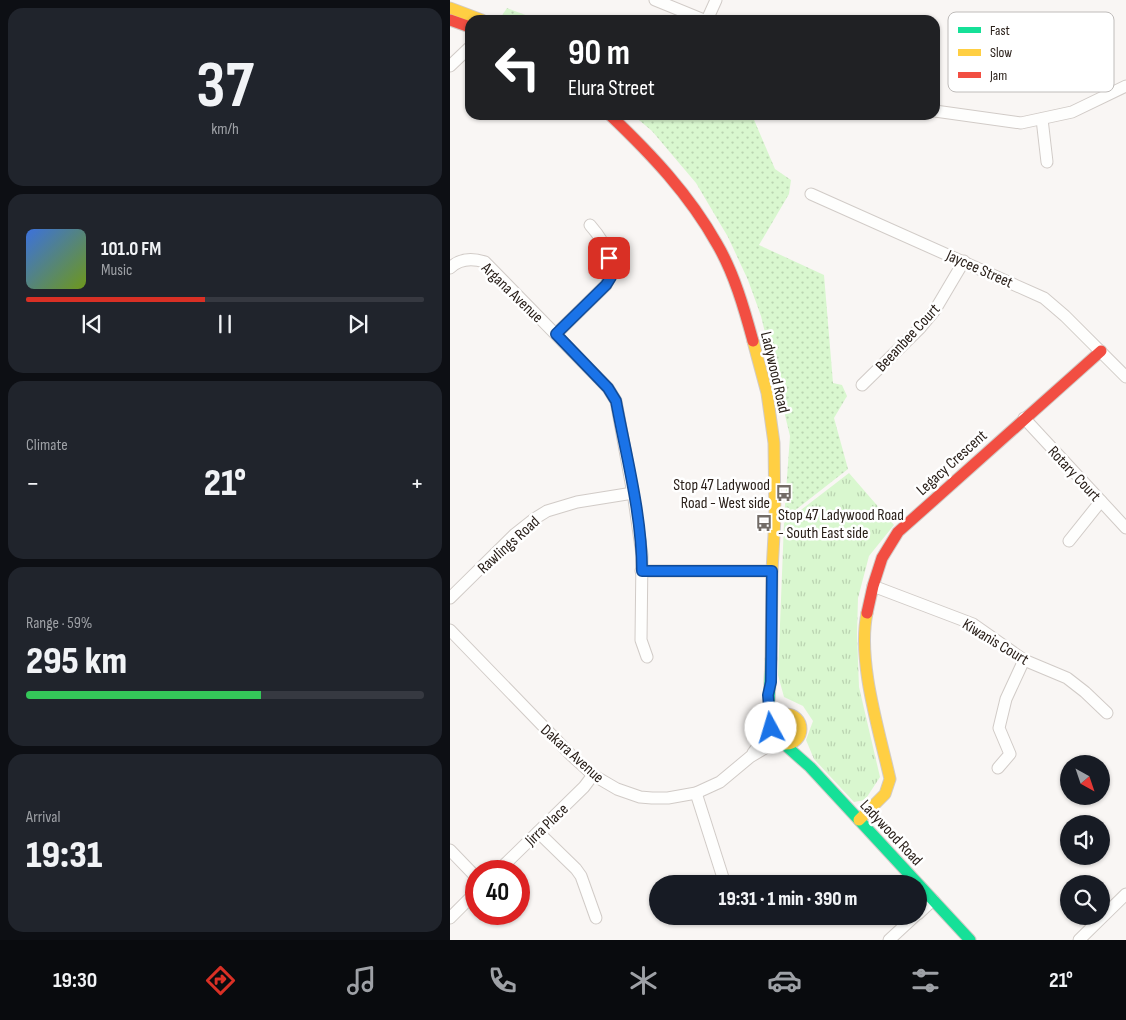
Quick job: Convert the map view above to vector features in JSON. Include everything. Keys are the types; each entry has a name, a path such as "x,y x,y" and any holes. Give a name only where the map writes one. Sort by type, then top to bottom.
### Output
{"street":[{"path":"655,0 692,15"},
{"path":"708,15 716,0"},
{"path":"450,8 469,15"},
{"path":"450,20 465,25"},
{"path":"450,66 465,52"},
{"path":"1114,92 1126,86"},
{"path":"940,112 1021,123 1072,112 1114,92"},
{"path":"1042,119 1047,162"},
{"name":"Ladywood Road","path":"615,120 645,148 688,198 718,245 735,284 767,393 774,443 775,517 772,571 771,682 768,695 771,726"},
{"name":"Jaycee Street","path":"811,194 964,261 1049,301 1126,377"},
{"path":"556,334 606,285 611,277 609,258 602,238 590,225"},
{"name":"Argana Avenue","path":"450,268 455,263 466,259 477,259 485,262 613,395 616,401 633,493 642,554 641,640 647,657"},
{"name":"Beeanbee Court","path":"862,385 930,316 948,291 964,261"},
{"name":"Legacy Crescent","path":"859,820 885,794 890,779 868,679 864,628 882,558 898,532 1101,351"},
{"name":"Rotary Court","path":"1024,418 1126,528"},
{"name":"Rawlings Road","path":"450,598 515,534 547,511 576,502 633,493"},
{"path":"1069,541 1101,501"},
{"path":"642,571 772,571"},
{"name":"Kiwanis Court","path":"874,586 973,624 1024,660 1067,678 1108,713"},
{"name":"Dakara Avenue","path":"450,630 571,755 593,775 617,789 640,797 668,798 696,793 720,782 750,757 765,748 783,744"},
{"path":"998,768 1010,754 999,728 1006,699 1024,660"},
{"name":"Ladywood Road","path":"771,682 775,695 792,714"},
{"path":"787,713 797,717 802,726 799,737 790,744 783,744 775,739 771,726 777,716 787,713"},
{"name":"Dakara Avenue","path":"750,757 771,726"},
{"name":"Ladywood Road","path":"799,737 810,767"},
{"name":"Ladywood Road","path":"783,744 810,767 970,940"},
{"name":"Jirra Place","path":"509,860 584,787 593,775"},
{"path":"696,793 722,875"},
{"path":"538,832 581,876 596,918"},
{"path":"450,850 465,865"},
{"path":"1079,940 1126,894"},
{"path":"927,905 933,900"},
{"path":"450,918 465,903"},
{"path":"889,940 905,925"}],"green space":[{"path":"507,8 526,15 502,15"},
{"path":"639,120 754,120 775,169 791,180 789,194 759,245 824,275 833,383 842,385 847,396 834,418 848,469 784,519 790,436 761,316 748,280 728,237 696,183 652,131"},
{"path":"849,473 894,525 869,556 858,598 859,687 880,777 865,800 854,802 814,759 806,740 813,721 803,706 784,697 778,675 784,523"}],"traffic: fast":[{"path":"771,659 769,703 771,724"},
{"path":"784,744 810,767 970,940"}],"traffic: slow":[{"path":"450,8 469,15"},
{"path":"753,341 767,393 774,443 775,517 771,659"},
{"path":"859,820 885,794 890,779 875,718 867,674 865,652 867,613"},
{"path":"786,714 797,718 801,729 797,740 786,744 775,740 771,729 775,718 786,714"}],"traffic: jam":[{"path":"450,20 465,25"},
{"path":"615,120 682,191 706,226 723,255 733,279 753,341"},
{"path":"867,613 882,558 898,532 1101,351"}],"place":[{"name":"Stop 47 Ladywood Road - West side","path":"784,493"},
{"name":"Stop 47 Ladywood Road - South East side","path":"764,523"}],"route":[{"path":"609,258 611,277 606,285 556,334 608,388 616,401 634,499 642,554 642,571 772,571 771,682 768,695 771,728"}]}
